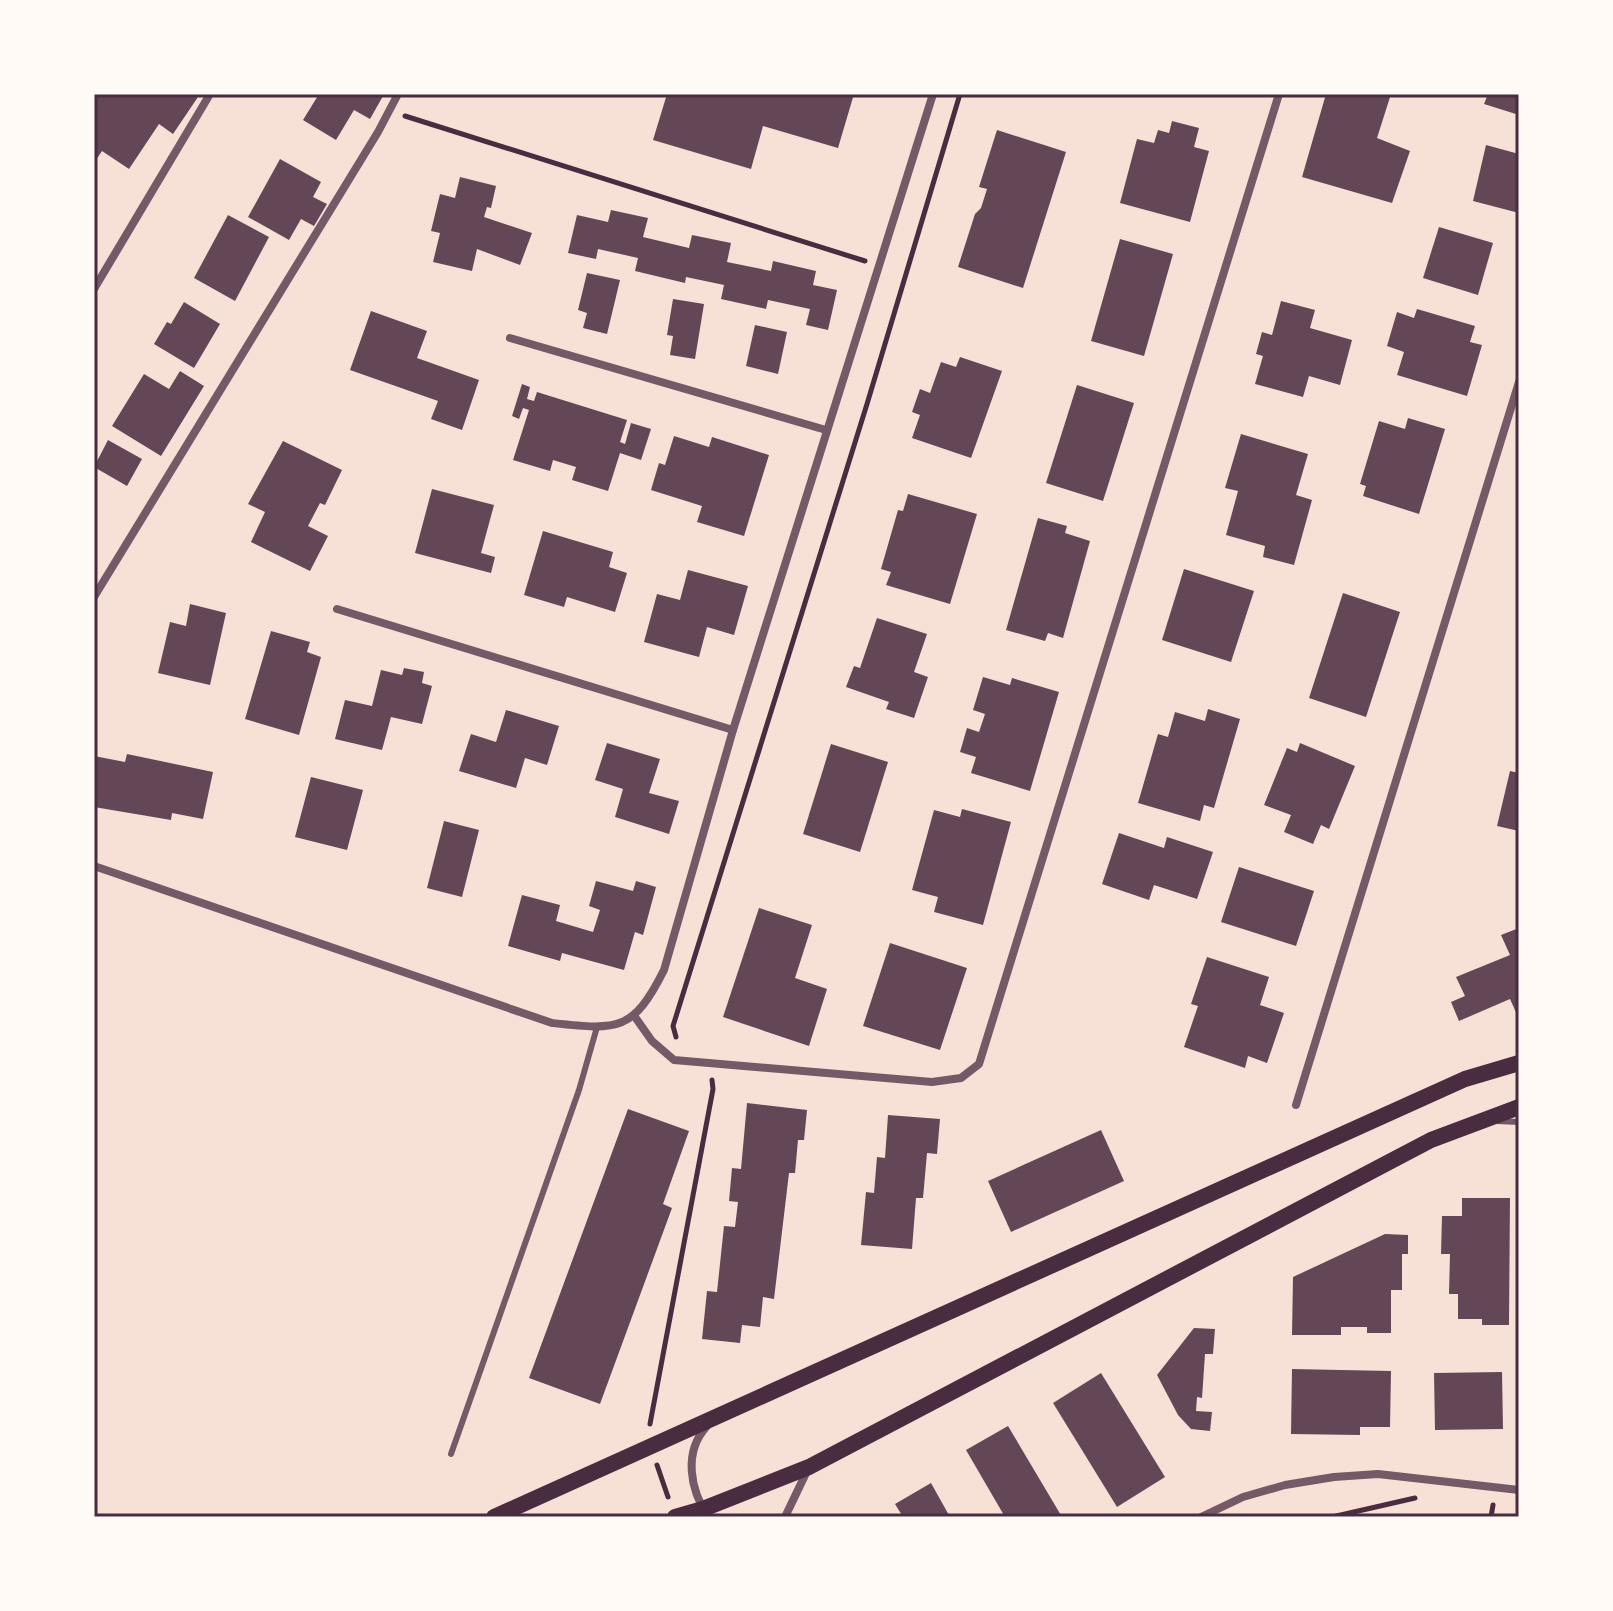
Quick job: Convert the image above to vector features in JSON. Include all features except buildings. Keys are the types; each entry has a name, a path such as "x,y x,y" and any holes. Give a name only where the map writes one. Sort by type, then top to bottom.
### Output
{"main road":[{"path":"494,1517 1465,1079 1519,1063"},
{"path":"675,1517 705,1513 809,1467 1431,1140 1519,1107"}],"street":[{"path":"94,289 210,94"},
{"path":"94,597 398,94"},
{"path":"94,866 552,1023 597,1027 620,1024 635,1017 664,970 733,730 933,94"},
{"path":"635,1017 652,1041 674,1060 932,1082 961,1078 979,1064 1279,94"},
{"path":"510,338 826,430"},
{"path":"1296,1105 1519,382"},
{"path":"337,609 733,730"},
{"path":"705,1513 689,1471 695,1446 703,1430 715,1418"},
{"path":"785,1517 809,1467"},
{"path":"1201,1517 1243,1497 1285,1485 1334,1477 1378,1474 1519,1490"}],"lane":[{"path":"451,1454 579,1090 597,1027"},
{"path":"1481,1120 1519,1122"}],"path":[{"path":"677,1040 673,1026 960,94"},
{"path":"389,111 878,265"},
{"path":"675,1517 651,1445 650,1411 664,1355 713,1089 711,1065"},
{"path":"1332,1517 1423,1497"},
{"path":"1491,1517 1490,1500 1501,1501"}]}
